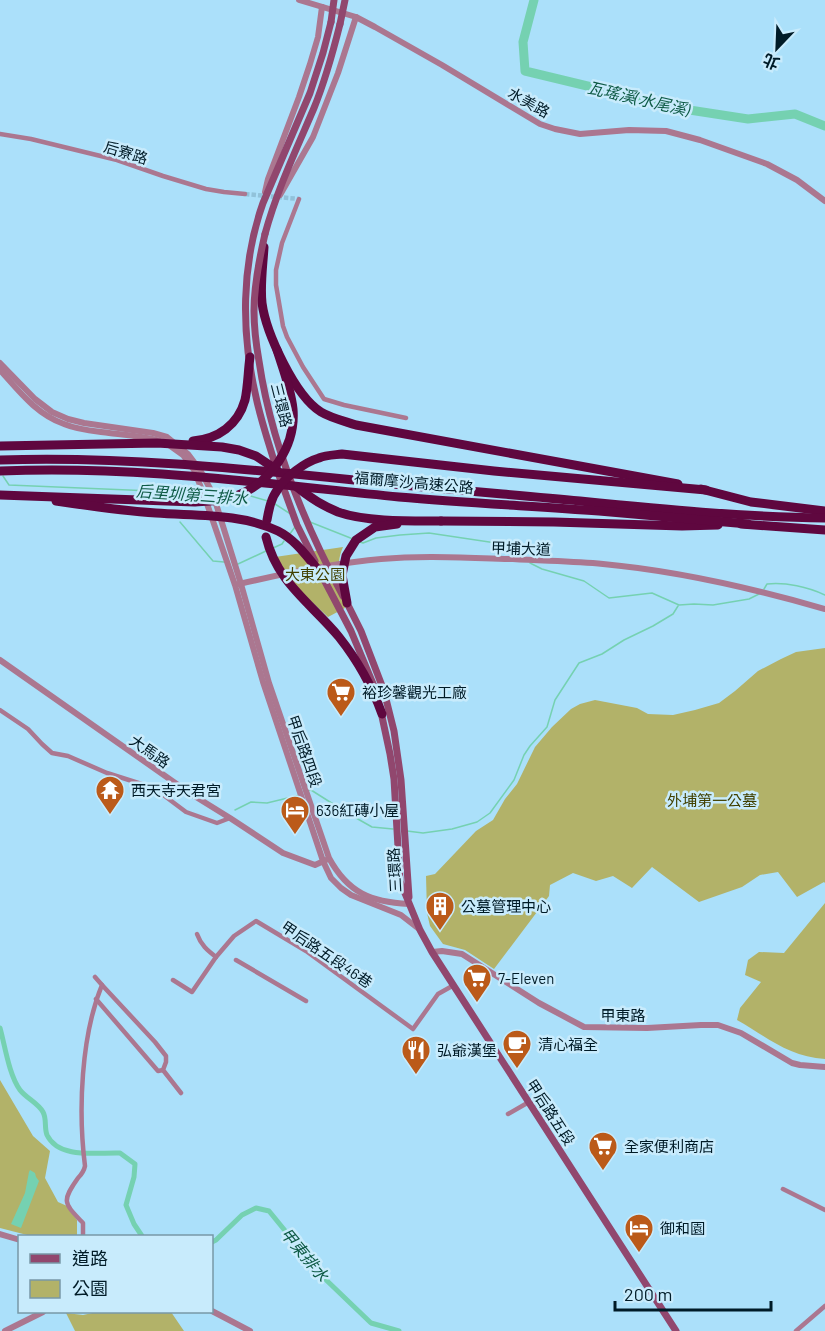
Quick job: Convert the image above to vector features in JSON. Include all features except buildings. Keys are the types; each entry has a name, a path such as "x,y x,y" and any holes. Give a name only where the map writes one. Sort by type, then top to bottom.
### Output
{"highway":[{"path":"0,495 195,502 224,500 254,487 274,469 290,437 293,409 290,392 262,302 265,234"},
{"path":"277,350 309,401 320,411 356,425 669,482 751,502 825,510"},
{"path":"0,447 158,443 203,440 220,434 231,425 245,401 250,357"},
{"path":"158,443 239,450 256,456 277,470"},
{"path":"382,714 353,656 325,621 294,590 274,563 266,537 267,520 273,496 289,476 316,459 342,454 494,471 706,490"},
{"name":"福爾摩沙高速公路","path":"0,460 130,461 289,473 634,507 825,518"},
{"name":"福爾摩沙高速公路","path":"0,471 124,471 223,478 438,500 825,530"},
{"path":"290,482 305,494 338,512 377,519 682,526 748,524"},
{"path":"0,495 107,509 228,518 254,523 279,532 292,540 320,573"},
{"path":"347,603 342,575 346,556 356,540 375,527 441,521"}],"main road":[{"name":"三環路","path":"334,0 331,22 310,93 256,221 247,277 245,319 255,395 277,470 297,525 364,659 382,714 394,779 399,871 409,904"},
{"name":"三環路","path":"345,0 329,67 273,205 265,234 257,267 255,333 266,401 290,482 329,570 361,632 384,691 394,731 401,780 405,887"},
{"path":"277,470 290,482"},
{"name":"甲后路五段","path":"409,904 432,952 676,1331"}],"street":[{"name":"水美路","path":"299,0 356,17 433,59 540,124 580,134 646,130 666,131 700,140 767,164 797,180 825,201"},
{"path":"262,203 268,179 299,97 318,37 322,7"},
{"path":"273,205 313,137 338,73 356,17"},
{"name":"后寮路","path":"0,134 31,139 117,160 206,189 245,194"},
{"path":"299,199 282,243 276,270 276,285 287,338 324,399 406,418"},
{"path":"0,363 35,399 52,412 84,423 167,437 188,454 213,494 230,559"},
{"path":"0,370 31,405 63,424 81,429 147,437 166,443 183,455 194,470 230,559"},
{"name":"甲埔大道","path":"238,584 334,564 381,559 442,557 549,561 635,567 689,576 773,594 825,609"},
{"name":"甲后路四段","path":"230,559 263,682 332,878 351,895 401,915 420,930"},
{"name":"大馬路","path":"0,660 189,792 283,853 315,865 326,860"},
{"path":"0,710 28,729 52,753 68,756 107,773 154,788 186,812 217,823 230,818"},
{"name":"甲后路四段","path":"326,860 348,885 361,893 388,903 409,904"},
{"path":"387,909 409,904"},
{"name":"甲后路五段46巷","path":"172,980 192,992 216,957 234,936 256,921 306,951 413,1029 438,993 454,985"},
{"path":"197,934 205,949 216,957"},
{"name":"甲東路","path":"432,952 462,954 539,1004 584,1027 647,1028 718,1025 741,1033 792,1063 825,1067"},
{"path":"236,960 306,1001"},
{"path":"95,977 166,1056 163,1070"},
{"path":"83,1235 83,1223 66,1202 67,1195 84,1172 85,1166 81,1115 83,1083 88,1039 96,999 102,985"},
{"path":"96,999 158,1071 163,1070"},
{"path":"163,1070 182,1093"},
{"path":"508,1114 529,1102"},
{"path":"783,1189 825,1210"},
{"path":"0,1234 18,1239"},
{"path":"796,1331 825,1306"},
{"path":"213,1312 249,1331"},
{"path":"5,1331 39,1313"}],"green space":[{"name":"大東公園","path":"343,547 339,570 345,608 328,617 295,586 275,557"},
{"name":"外埔第一公墓","path":"825,648 825,883 797,897 778,872 760,875 742,887 699,902 652,867 632,888 613,876 596,881 573,873 550,885 549,896 494,969 465,950 443,944 430,926 427,913 426,876 435,874 476,831 493,820 517,784 535,747 571,709 595,700 637,708 648,714 673,715 695,710 719,703 758,671 781,659 796,652"},
{"path":"825,903 825,1059 789,1050 737,1020 740,1008 761,982 745,975 748,960 759,952 784,953"},
{"path":"0,1080 33,1136 50,1151 45,1178 58,1202 67,1206 77,1220 77,1235 27,1235 0,1228"},
{"path":"66,1313 83,1315 172,1313 184,1331 75,1331"}],"shaded area":[{"path":"30,1170 35,1173 39,1181 21,1228 11,1224 25,1193"}],"waterway":[{"name":"瓦瑤溪(水尾溪)","path":"534,0 523,42 525,71 683,109 748,119 795,114 825,126"},
{"name":"后里圳第三排水","path":"3,476 9,485 200,493"},
{"name":"后里圳第三排水","path":"214,494 227,494"},
{"name":"后里圳第三排水","path":"247,495 268,501"},
{"name":"后里圳第三排水","path":"275,504 289,513"},
{"path":"180,522 213,561 224,562"},
{"name":"后里圳第三排水","path":"310,522 353,539"},
{"path":"289,535 295,527"},
{"name":"后里圳第三排水","path":"360,542 376,538 429,533 496,543 518,556"},
{"path":"273,548 284,541"},
{"path":"238,564 266,551"},
{"name":"后里圳第三排水","path":"530,563 542,569 584,581 609,598 652,593 679,605 713,605 749,599 761,593"},
{"name":"后里圳第三排水","path":"764,589 767,584 789,584 825,595"},
{"path":"407,831 423,833 452,829 477,822 490,813 514,780 524,755 547,727 555,700 579,663 602,654 653,626 673,614 678,606"},
{"path":"309,790 372,827 393,829"},
{"path":"235,810 251,802 267,803 300,795"},
{"name":"甲東排水","path":"0,1028 16,1084 43,1112 46,1132 53,1143 61,1148 80,1153 120,1153 135,1164 134,1177 126,1205 141,1235"},
{"name":"甲東排水","path":"213,1242 242,1215 256,1208 269,1211 322,1276 371,1323 399,1331"}],"tunnel":[{"path":"245,194 299,199"}],"place":[{"name":"裕珍馨觀光工廠","path":"341,718"},
{"name":"西天寺天君宮","path":"110,816"},
{"name":"636紅磚小屋","path":"295,836"},
{"name":"公墓管理中心","path":"440,932"},
{"name":"7-Eleven","path":"477,1004"},
{"name":"清心福全","path":"517,1070"},
{"name":"弘爺漢堡","path":"416,1076"},
{"name":"全家便利商店","path":"603,1172"},
{"name":"御和園","path":"639,1254"}]}
